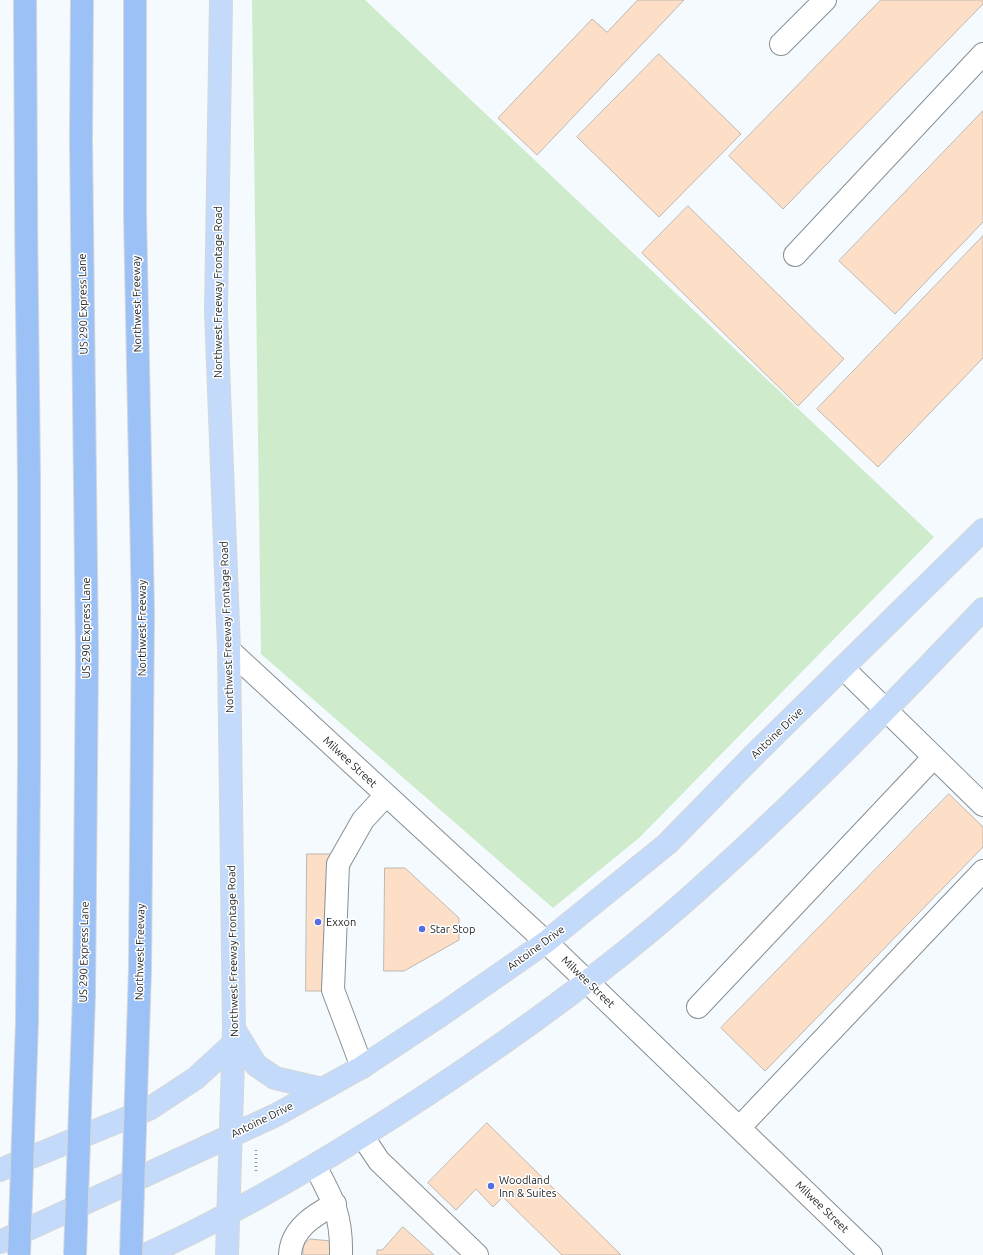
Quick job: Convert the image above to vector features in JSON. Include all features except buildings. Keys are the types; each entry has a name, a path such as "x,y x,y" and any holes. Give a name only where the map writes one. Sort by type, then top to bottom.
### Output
{"highway":[{"path":"19,1255 27,1022 29,790 29,478 25,195 25,0"},
{"name":"US 290 Express Lane","path":"75,1255 84,995 87,655 81,140 82,0"},
{"name":"Northwest Freeway","path":"131,1255 140,969 143,612 135,214 135,0"}],"main road":[{"name":"Northwest Freeway Frontage Road","path":"222,0 216,312 229,650 234,1036 227,1255"},
{"name":"Antoine Drive","path":"0,1242 276,1115 362,1067 441,1015 546,942 667,844 983,530"},
{"path":"145,1255 229,1216 363,1137 507,1041 588,982 680,906 769,825 887,710 983,609"},
{"path":"0,1170 149,1109 196,1078 234,1036 256,1065 275,1078 322,1089"}],"street":[{"path":"781,44 825,0"},
{"path":"795,255 983,54"},
{"name":"Milwee Street","path":"229,650 546,942 871,1255"},
{"path":"843,668 887,710 933,758 983,805"},
{"path":"698,1007 933,758"},
{"path":"362,1067 333,990 338,864 363,820 386,795"},
{"path":"739,1128 983,871"},
{"path":"363,1137 379,1160 477,1255"},
{"path":"315,1166 335,1204 342,1235 341,1255"},
{"path":"290,1255 290,1249 298,1229 316,1214 335,1204"}],"path":[{"path":"256,1142 256,1171"}],"green space":[{"path":"252,0 365,0 934,537 639,838 553,908 261,654"}],"place":[{"name":"Exxon","path":"318,922"},
{"name":"Star Stop","path":"422,929"},
{"name":"Woodland Inn & Suites","path":"491,1186"}]}
